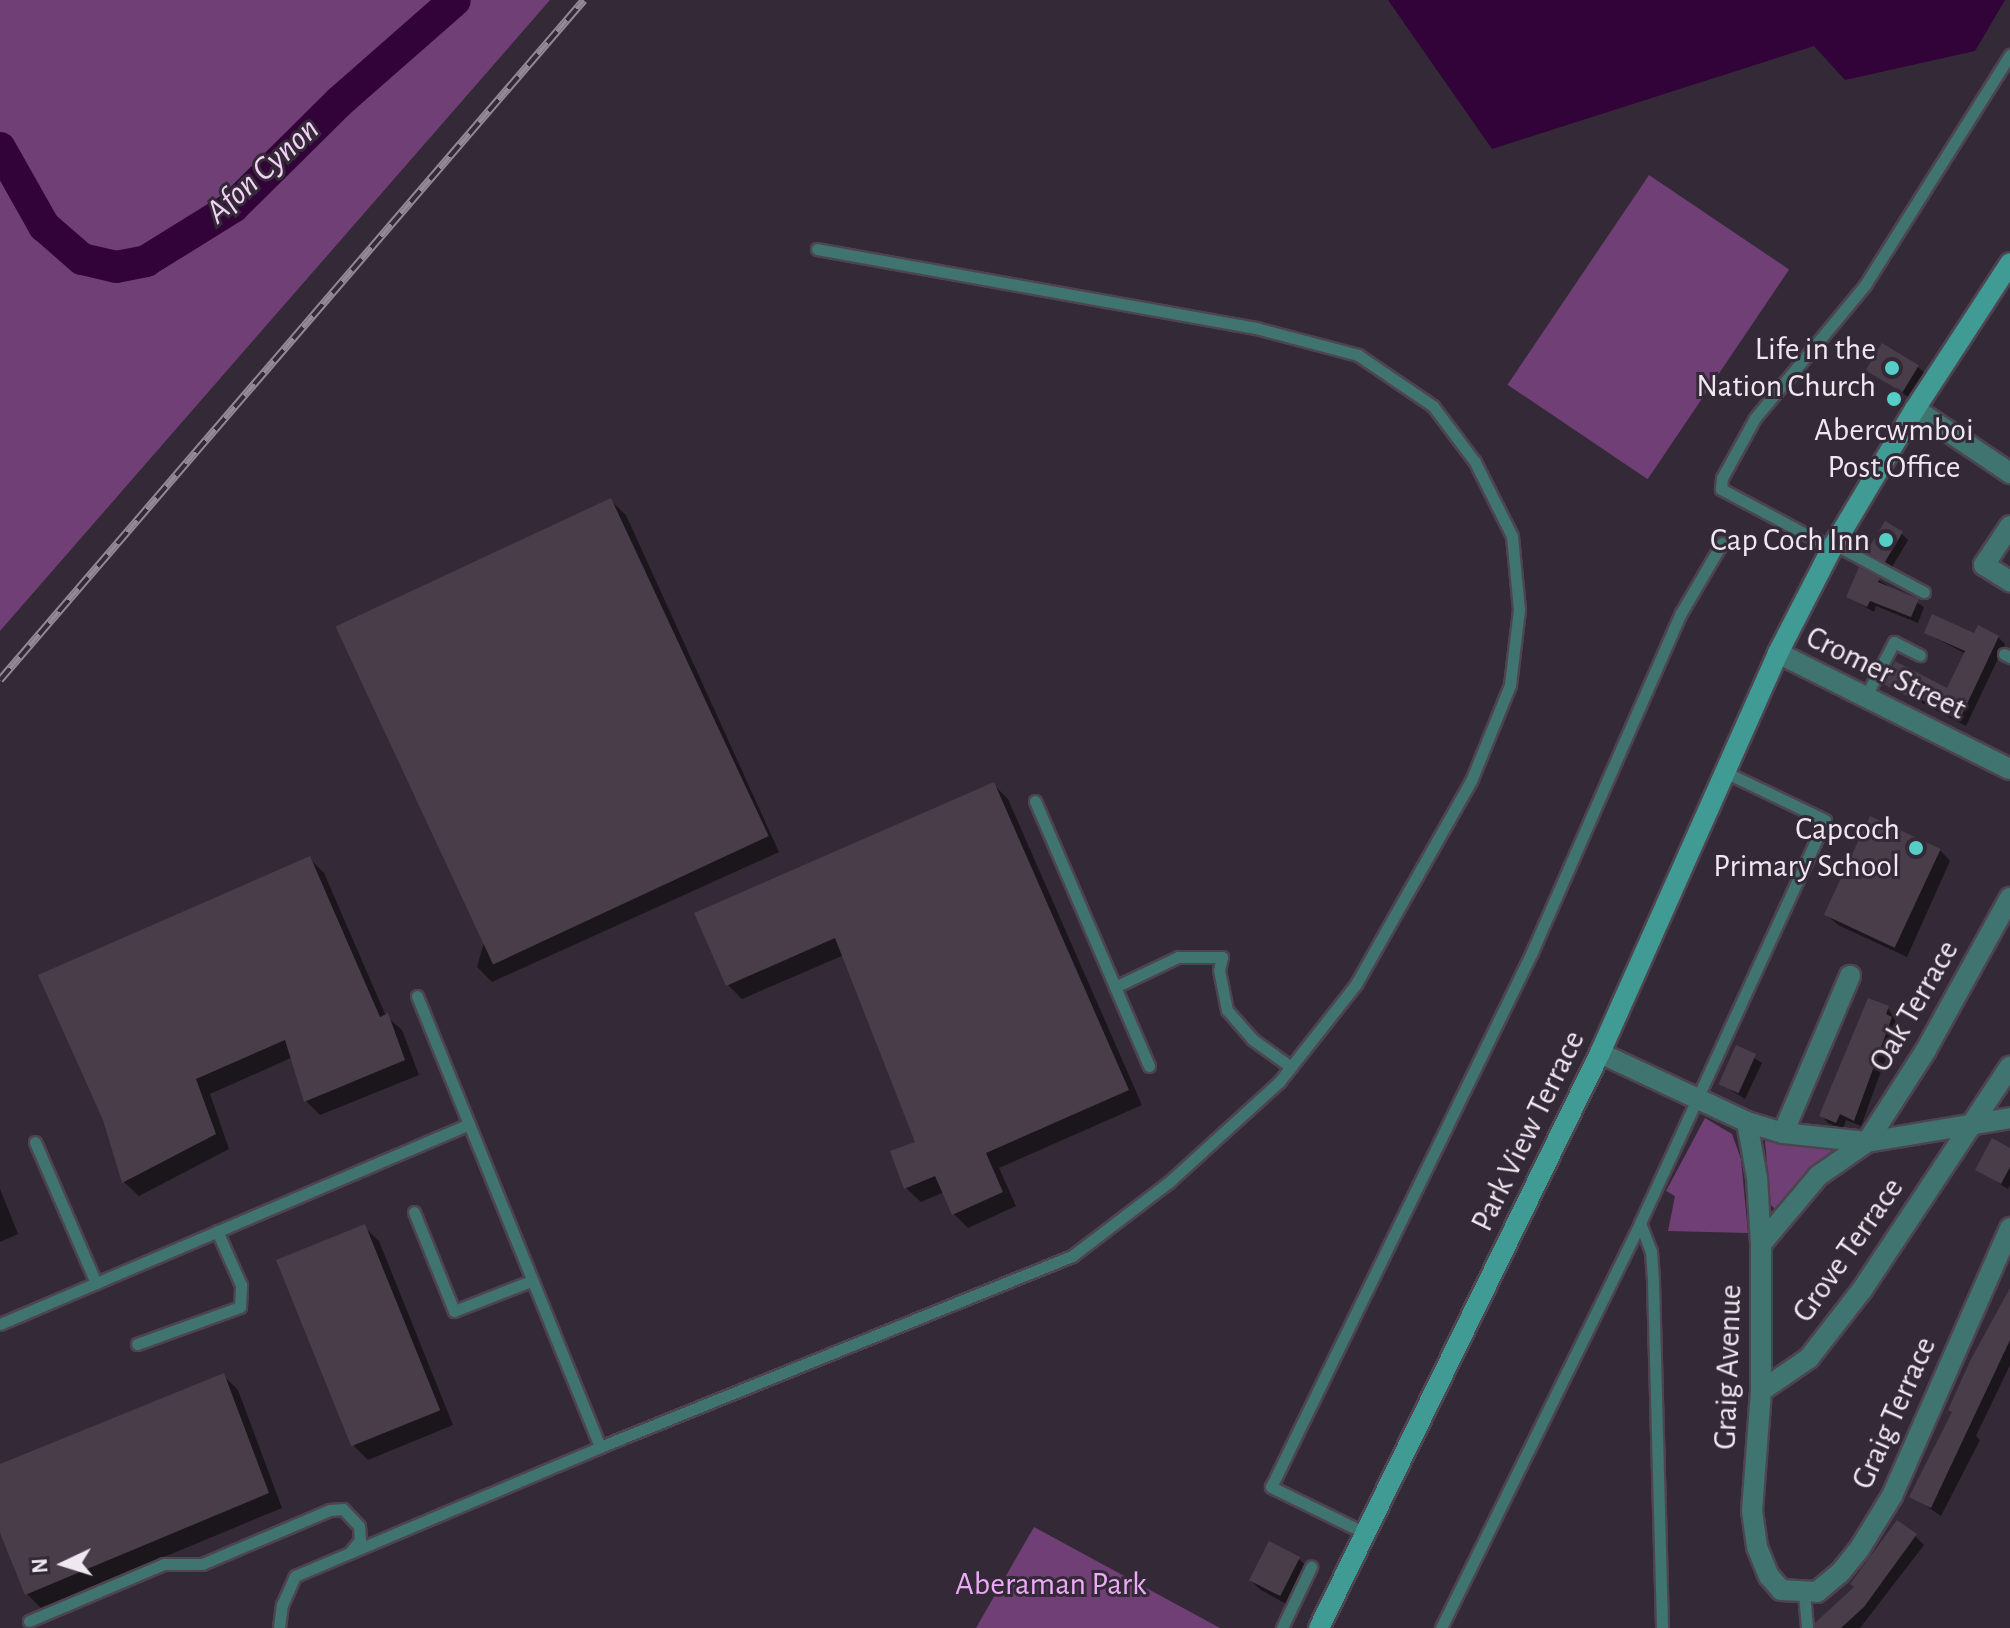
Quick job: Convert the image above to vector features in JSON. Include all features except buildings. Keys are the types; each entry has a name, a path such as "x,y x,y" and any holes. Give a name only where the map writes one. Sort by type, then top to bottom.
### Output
{"main road":[{"name":"Park View Terrace","path":"1319,1628 1600,1053 1778,653 1833,546 1915,409 2010,263"}],"street":[{"path":"1915,409 2010,473"},
{"path":"2010,526 1984,565 2010,581"},
{"name":"Cromer Street","path":"1778,653 2010,769"},
{"name":"Oak Terrace","path":"1867,1142 1926,1050 2010,898"},
{"path":"1783,1133 1850,976"},
{"path":"1600,1053 1747,1122 1783,1133 1867,1142 2010,1118"},
{"name":"Grove Terrace","path":"1761,1391 1809,1358 1853,1301 2010,1066"},
{"name":"Graig Avenue","path":"1747,1122 1757,1178 1761,1244 1761,1391 1752,1511 1757,1547 1769,1576 1781,1590 1801,1593"},
{"path":"1761,1244 1818,1176 1867,1142"},
{"name":"Graig Terrace","path":"1801,1593 1817,1592 1840,1573 1892,1496 2010,1228"}],"lane":[{"path":"1924,592 1721,489 1722,478 1755,418 1865,285 2010,55"},
{"path":"279,1628 282,1605 295,1576 600,1447 1072,1256 1169,1182 1279,1082 1356,984 1471,781 1510,685 1519,609 1512,536 1475,462 1433,406 1358,355 1256,328 817,249"},
{"path":"1365,1533 1271,1487 1532,952 1681,613 1722,543"},
{"path":"1866,696 1894,642 1920,655"},
{"path":"1441,1628 1640,1223 1825,820 1725,772"},
{"path":"1035,801 1149,1066"},
{"path":"1115,987 1178,957 1222,957 1219,970 1227,1010 1252,1039 1291,1067"},
{"path":"417,996 600,1447"},
{"path":"0,1324 467,1125"},
{"path":"35,1142 96,1283"},
{"path":"414,1212 454,1311 531,1281"},
{"path":"1640,1223 1651,1251 1653,1282 1662,1628"},
{"path":"137,1344 240,1307 241,1285 217,1231"},
{"path":"29,1621 164,1564 202,1564 330,1510 343,1509 359,1526 360,1540 349,1553"},
{"path":"1282,1628 1311,1567"},
{"path":"1801,1593 1807,1628"}],"green space":[{"path":"0,0 550,0 0,631"},
{"path":"1649,175 1789,270 1648,479 1508,385"},
{"path":"1705,1118 1732,1134 1741,1159 1748,1233 1668,1231 1675,1196 1666,1191"},
{"path":"1768,1138 1831,1148 1832,1155 1775,1209 1771,1205 1765,1142"},
{"name":"Aberaman Park","path":"1034,1527 1220,1628 976,1628"}],"shaded area":[{"path":"1388,0 2005,0 1975,51 1845,80 1814,46 1492,149"}],"waterway":[{"name":"Afon Cynon","path":"0,148 44,226 82,259 116,267 146,261 233,207 339,102 455,0"}],"railway":[{"path":"0,680 584,0"}],"place":[{"name":"Life in the Nation Church","path":"1892,368"},
{"name":"Abercwmboi Post Office","path":"1894,399"},
{"name":"Cap Coch Inn","path":"1886,540"},
{"name":"Capcoch Primary School","path":"1916,848"}]}
